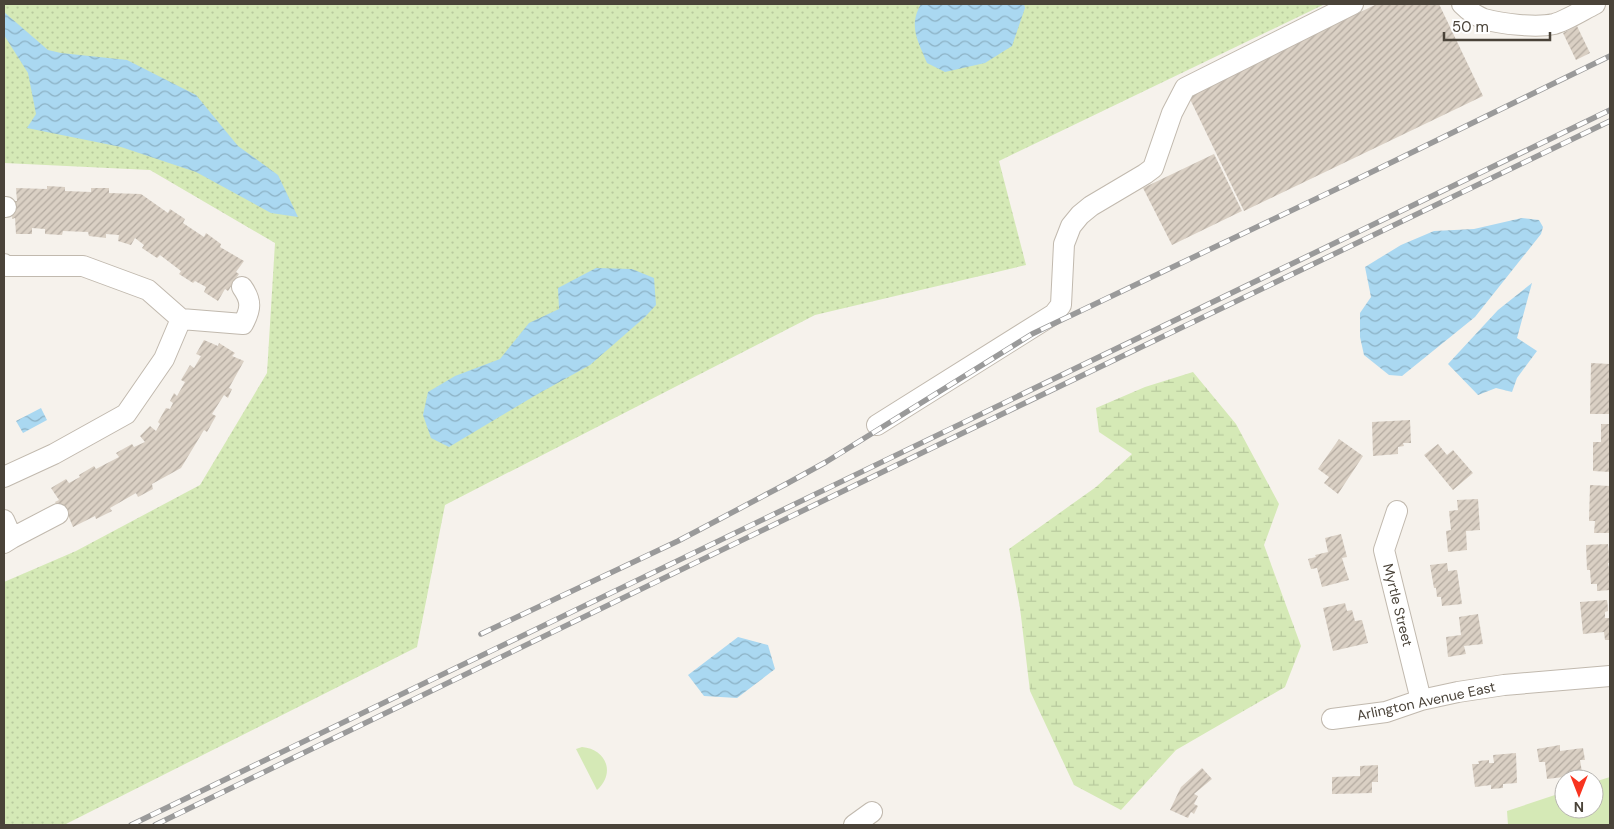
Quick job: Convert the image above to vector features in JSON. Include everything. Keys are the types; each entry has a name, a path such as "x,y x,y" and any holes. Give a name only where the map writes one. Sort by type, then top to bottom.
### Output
{"street":[{"path":"877,425 1054,314 1061,305 1064,244 1071,226 1091,206 1153,168 1172,113 1185,88 1353,4"},
{"path":"1462,4 1483,19 1540,26 1555,24 1595,4"},
{"path":"4,267 83,266 148,290 181,319 243,324 249,314 249,297 242,287"},
{"path":"4,477 54,454 126,414 164,359 181,319"},
{"name":"Myrtle Street","path":"1397,511 1384,550 1421,700"},
{"path":"4,520 8,540 58,514"},
{"name":"Arlington Avenue East","path":"1332,719 1386,712 1421,700 1458,692 1504,685 1610,676"},
{"path":"854,825 872,812"}],"green space":[{"path":"4,4 1325,4 999,161 1026,265 815,315 445,505 417,647 64,825 4,825 4,582 76,551 200,485 267,373 275,243 150,170 4,163"},
{"path":"1193,372 1236,424 1279,504 1264,545 1301,646 1285,687 1176,750 1121,810 1074,785 1030,691 1020,608 1009,549 1096,487 1132,454 1099,432 1096,408 1145,387"},
{"path":"582,747 597,752 606,763 606,776 597,790 576,749"},
{"path":"1610,777 1610,825 1508,825 1507,811 1554,795 1554,819 1604,819 1604,779"}],"water":[{"path":"921,4 1024,4 1025,8 1012,46 985,63 945,72 927,63 918,40 915,19"},
{"path":"4,12 48,50 127,60 196,95 238,146 278,175 298,217 271,213 196,172 121,147 27,128 36,114 28,73 4,35"},
{"path":"1522,218 1539,220 1543,227 1541,234 1475,317 1402,376 1389,375 1364,355 1360,337 1360,313 1371,297 1365,267 1401,245 1434,231 1474,229"},
{"path":"596,268 632,269 654,278 656,305 590,365 449,447 431,438 423,415 428,392 455,376 500,359 529,323 559,309 558,288"},
{"path":"1532,283 1517,338 1537,351 1517,378 1512,392 1496,388 1478,395 1448,364 1498,310"},
{"path":"41,408 47,420 23,433 16,421"},
{"path":"738,637 768,645 775,669 737,698 704,696 688,675"}],"building":[{"path":"1377,4 1439,4 1483,96 1244,211 1188,95"},
{"path":"1577,26 1590,53 1576,60 1563,33"},
{"path":"1214,154 1242,211 1172,245 1143,188"},
{"path":"47,186 65,187 65,191 91,192 91,188 109,188 109,193 141,194 168,213 170,209 185,219 183,223 204,237 206,233 221,244 220,247 244,261 236,272 239,274 228,291 225,289 218,301 204,292 206,287 195,281 193,283 179,274 181,271 160,255 157,258 142,248 144,245 135,238 131,245 118,241 119,235 106,234 106,238 89,236 88,232 63,231 62,235 45,234 45,229 32,228 32,234 16,234 15,218 12,219 13,201 17,201 16,188 47,189"},
{"path":"204,340 218,346 219,343 235,353 232,356 244,361 229,388 232,389 228,398 224,395 212,414 216,416 207,432 204,430 181,468 152,484 153,489 138,497 136,493 110,508 112,511 96,519 95,516 73,527 68,515 64,517 55,502 59,500 51,488 66,479 69,483 94,466 96,469 119,457 116,453 132,444 134,447 145,442 140,436 150,426 156,431 160,424 158,422 166,408 170,409 173,403 170,401 174,393 177,396 185,382 181,380 190,365 194,368 201,356 196,354"},
{"path":"1591,363 1610,364 1610,414 1590,414"},
{"path":"1410,420 1411,443 1403,443 1404,446 1398,447 1398,454 1373,456 1372,422"},
{"path":"1601,424 1610,424 1610,472 1593,471 1593,442 1601,442"},
{"path":"1339,439 1363,456 1338,494 1324,483 1329,477 1318,469"},
{"path":"1438,444 1447,455 1453,450 1473,473 1453,490 1424,455"},
{"path":"1590,485 1610,486 1610,533 1594,533 1595,521 1589,521"},
{"path":"1478,499 1480,530 1466,531 1467,550 1448,552 1446,531 1451,530 1449,511 1458,510 1457,500"},
{"path":"1341,534 1347,557 1342,558 1349,580 1322,587 1317,568 1311,569 1308,559 1328,552 1325,538"},
{"path":"1608,544 1610,590 1597,591 1597,584 1591,584 1590,570 1587,570 1586,545"},
{"path":"1447,563 1448,571 1457,570 1462,604 1442,606 1441,597 1437,597 1430,565"},
{"path":"1607,600 1608,611 1605,612 1605,618 1610,618 1610,640 1605,640 1604,632 1583,634 1580,602"},
{"path":"1345,603 1347,611 1352,610 1355,621 1362,620 1368,643 1333,651 1323,608"},
{"path":"1478,614 1483,644 1464,646 1466,654 1448,657 1446,637 1461,635 1459,617"},
{"path":"1560,745 1560,751 1583,748 1585,760 1580,760 1582,769 1554,769 1554,778 1547,779 1545,762 1539,762 1537,749"},
{"path":"1516,753 1517,783 1503,784 1503,788 1491,789 1491,785 1475,787 1472,764 1479,764 1478,761 1489,760 1489,763 1494,763 1493,755"},
{"path":"1378,765 1378,782 1372,782 1372,793 1332,794 1332,777 1360,776 1360,766"},
{"path":"1202,768 1212,779 1194,794 1198,796 1194,804 1198,806 1194,814 1191,812 1188,818 1170,810 1181,787"}],"railway":[{"path":"481,634 678,541 788,483 826,462 1032,334 1610,56"},
{"path":"131,825 1610,110"},
{"path":"155,825 1610,121"}]}
